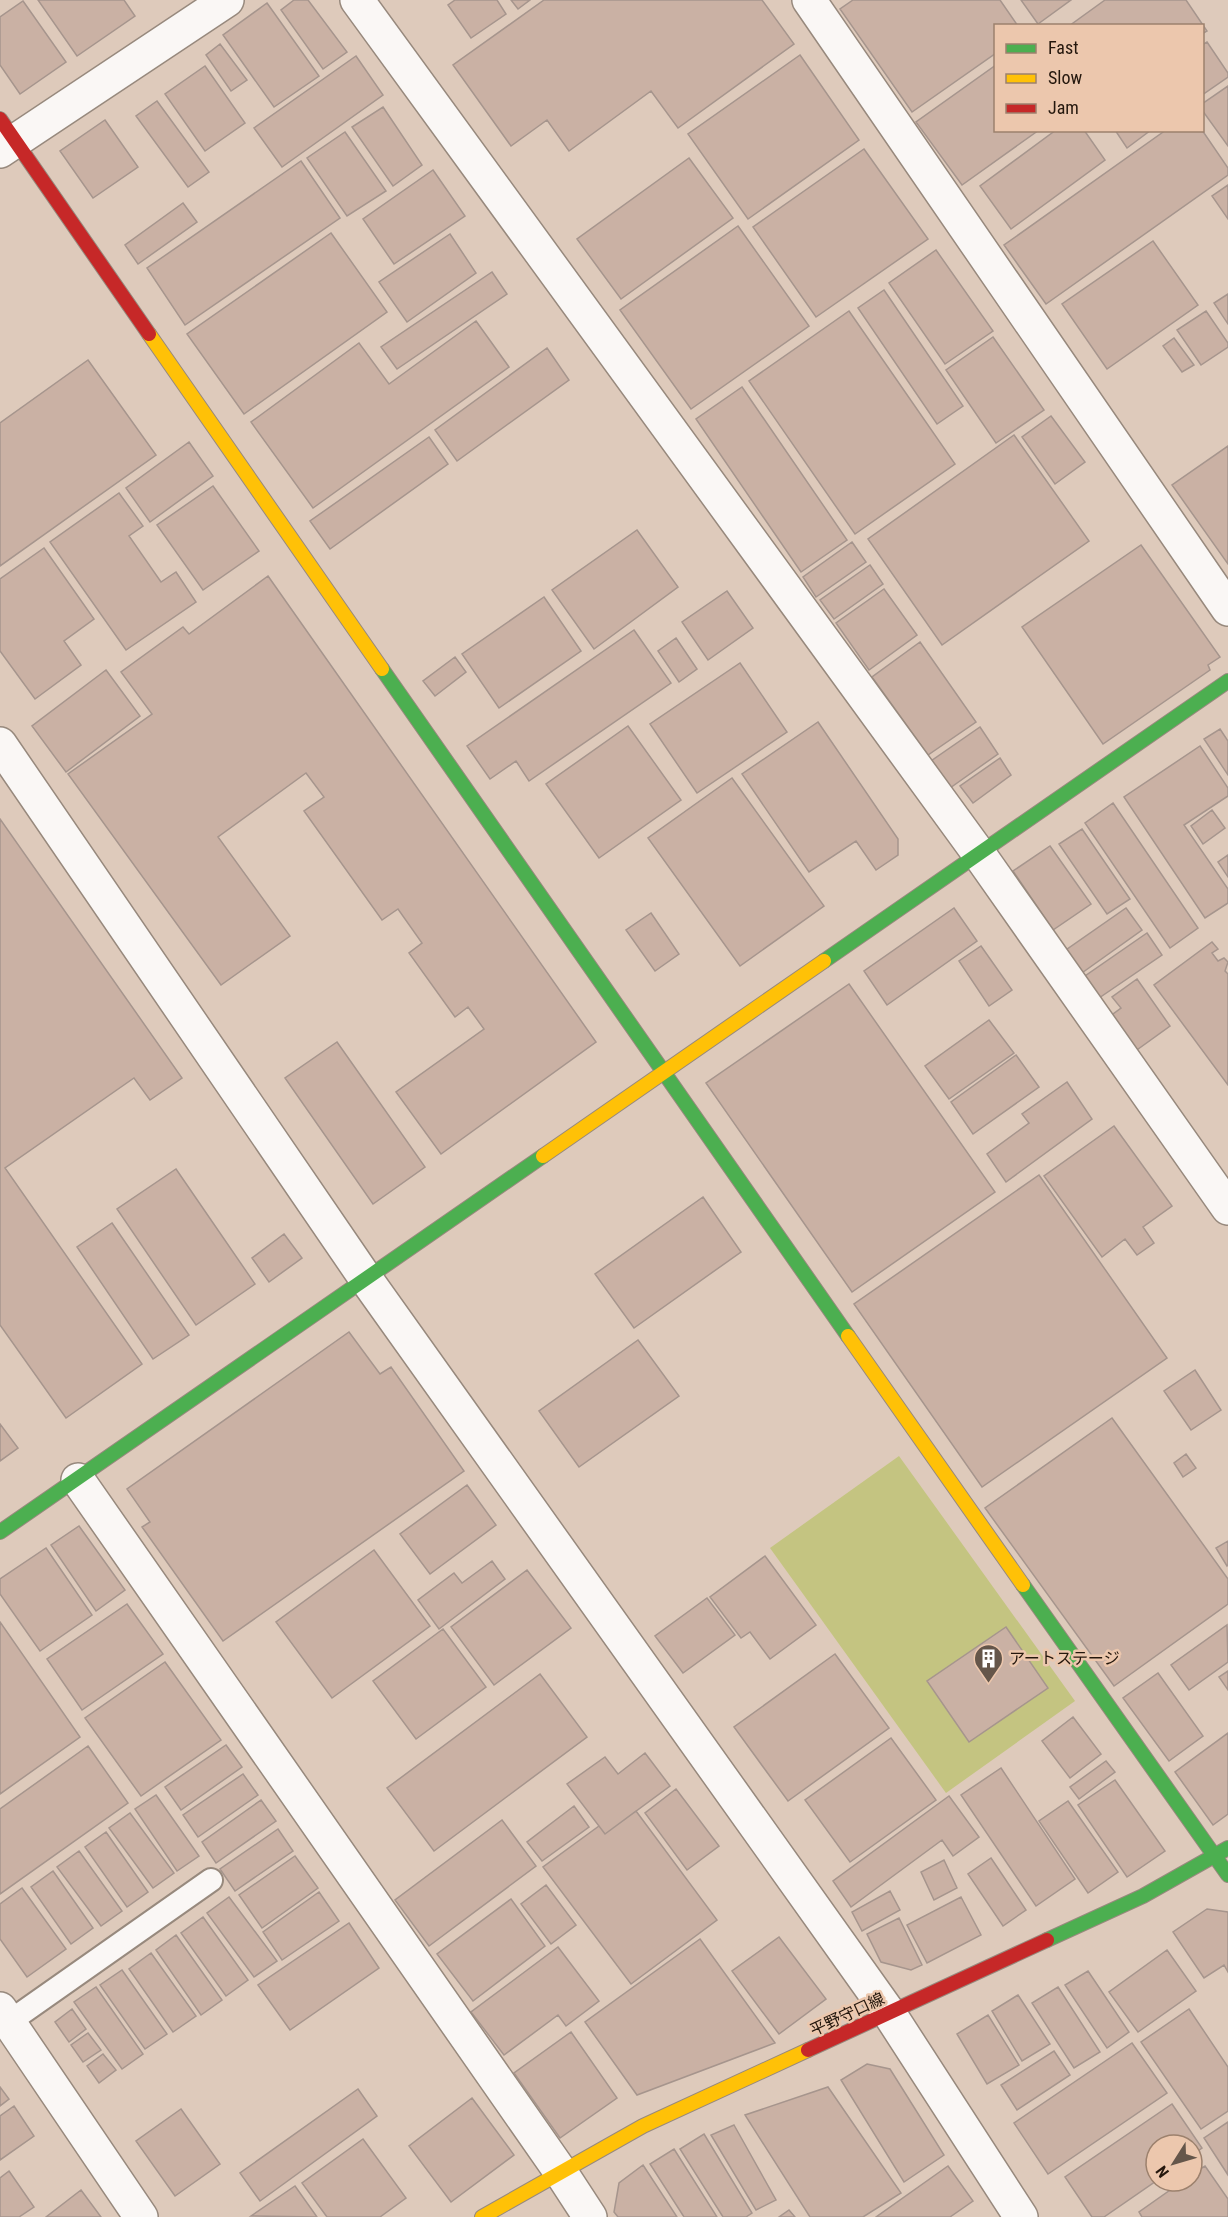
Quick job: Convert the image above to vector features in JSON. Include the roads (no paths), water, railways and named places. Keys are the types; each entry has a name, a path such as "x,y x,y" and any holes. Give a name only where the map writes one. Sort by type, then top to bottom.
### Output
{"street":[{"path":"227,0 5,137 1228,1875"},
{"path":"357,0 979,854 1228,1208"},
{"path":"809,0 1228,609"},
{"path":"0,1532 1228,681"},
{"path":"0,744 366,1279 889,2013 1021,2217"},
{"path":"78,1480 590,2217"},
{"name":"平野守口線","path":"482,2217 643,2126 1143,1896 1216,1857 1228,1848"},
{"path":"5,2016 141,2217"}],"lane":[{"path":"5,2016 211,1880"}],"place":[{"name":"アートステージ","path":"988,1684"}]}
